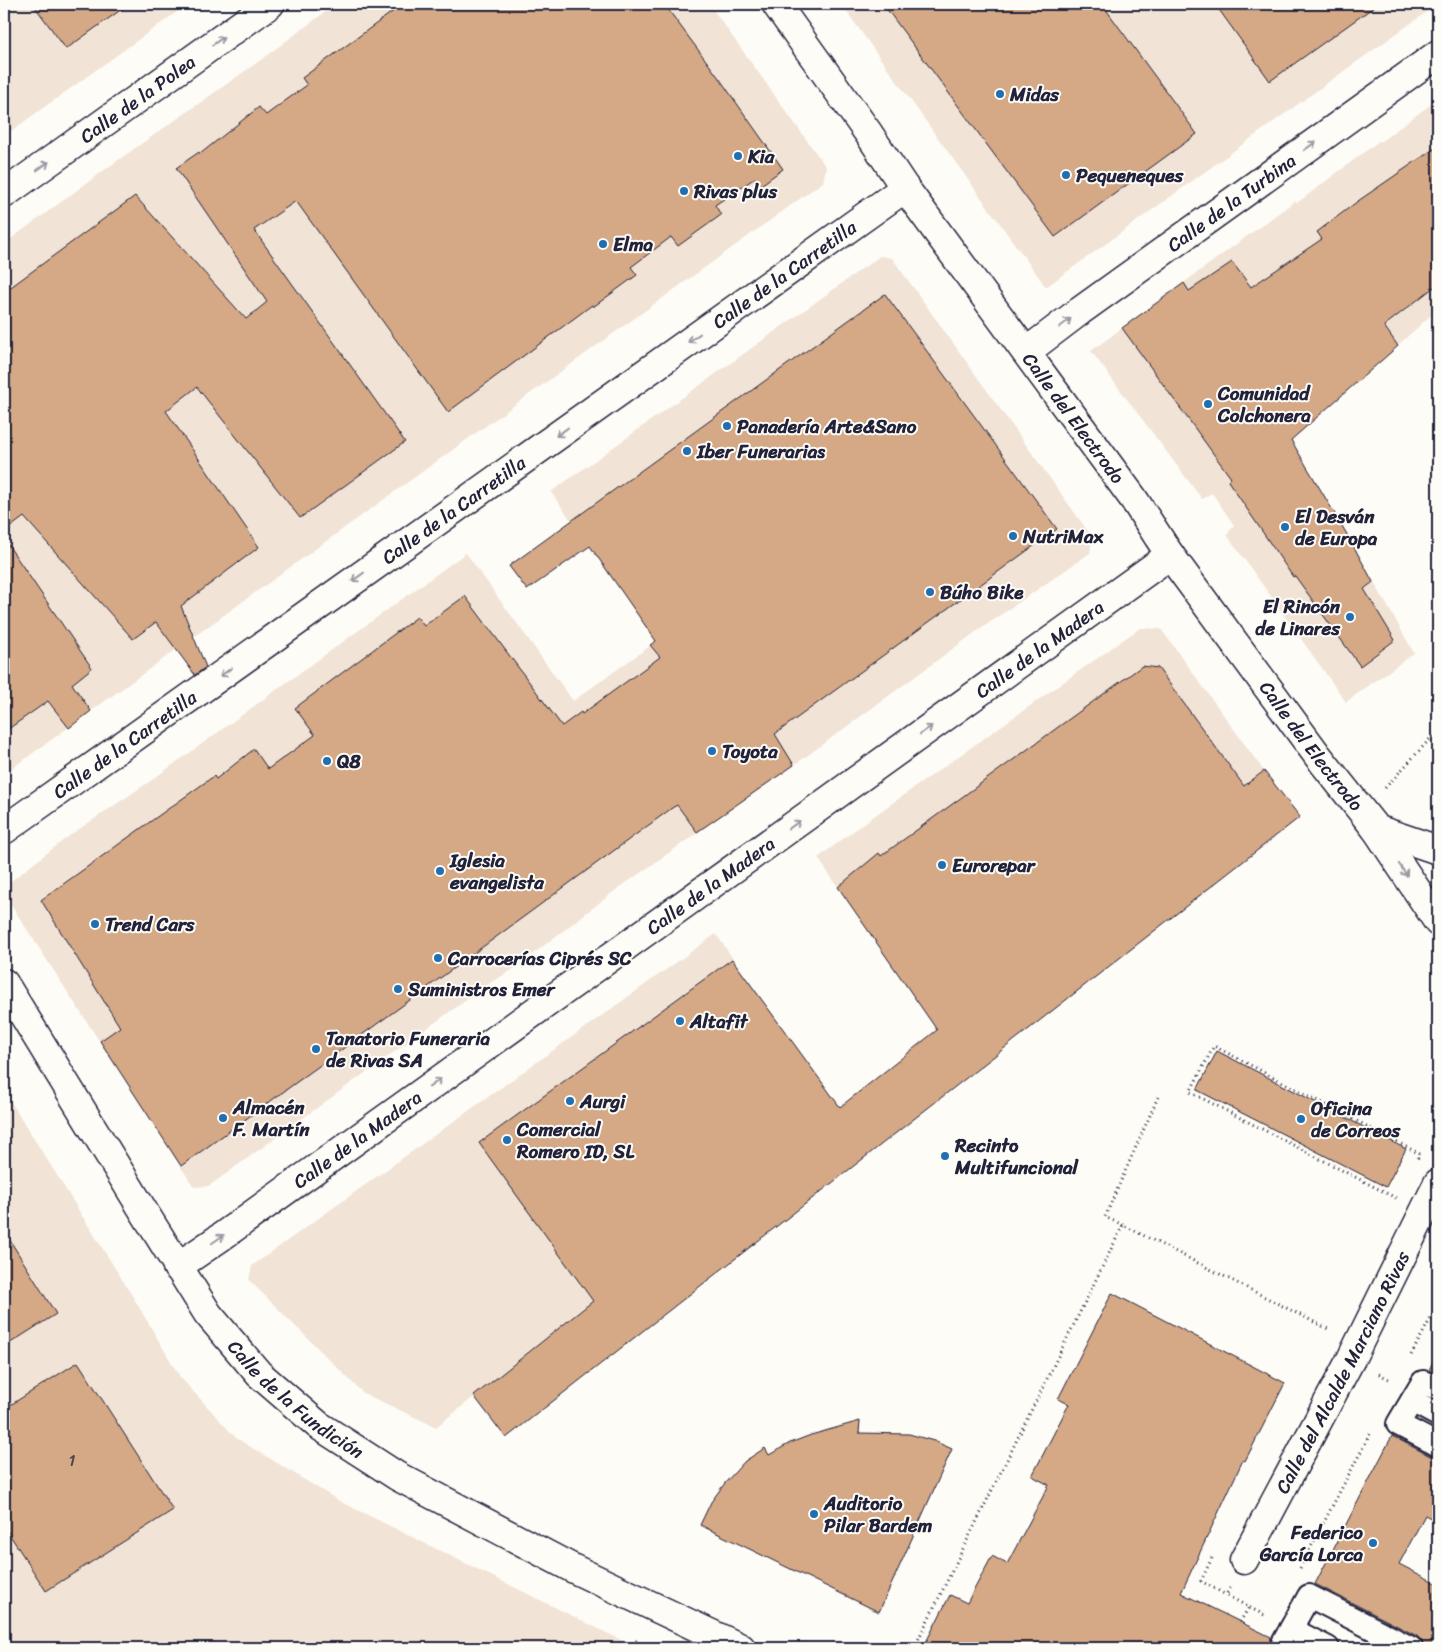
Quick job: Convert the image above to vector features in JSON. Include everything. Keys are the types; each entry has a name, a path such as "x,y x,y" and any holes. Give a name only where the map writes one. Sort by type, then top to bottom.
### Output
{"street":[{"name":"Calle de la Polea","path":"4,194 270,4"},
{"name":"Calle del Electrodo","path":"776,4 869,134 905,188 1133,498 1170,555 1318,756 1369,821 1438,922"},
{"name":"Calle de la Turbina","path":"1026,352 1080,311 1438,54"},
{"name":"Calle de la Carretilla","path":"4,830 905,188"},
{"name":"Calle de la Madera","path":"177,1267 1170,555"},
{"name":"Calle del Electrodo","path":"1369,821 1438,850"},
{"name":"Calle de la Fundición","path":"4,983 177,1267 208,1314 259,1374 318,1425 397,1476 572,1568 741,1648"},
{"name":"Calle del Alcalde Marciano Rivas","path":"1244,1560 1351,1360 1438,1184"},
{"path":"1438,1390 1423,1382 1398,1424 1438,1444"},
{"path":"1412,1401 1438,1414"},
{"path":"1328,1648 1292,1639 1309,1596 1411,1648"}],"path":[{"path":"1369,821 1429,740 1438,734"},
{"path":"1420,1154 1214,1046 1190,1092 1424,1213"},
{"path":"1158,1097 1105,1217 1328,1329"},
{"path":"914,1648 1123,1226"},
{"path":"1410,1357 1438,1305"},
{"path":"1296,1576 1374,1426"},
{"path":"1244,1560 1226,1595 1249,1607 1292,1639"},
{"path":"1240,1622 1249,1607"},
{"path":"628,1648 639,1638"}],"shaded area":[{"path":"4,4 188,4 4,136"},
{"path":"336,4 709,4 826,167 823,182 4,774 4,244"},
{"path":"841,4 1030,4 1038,15 1031,4 1438,4 1046,287"},
{"path":"1438,99 1438,309 1291,441 1348,536 1414,653 1346,702 1227,535 1234,525 1212,493 1202,499 1091,351"},
{"path":"880,256 892,258 1092,537 1090,553 973,634 804,758 616,890 512,970 490,983 209,1186 194,1187 8,900 10,882 69,836 152,780 466,553 573,701 657,641 551,492"},
{"path":"1140,628 1161,629 1264,771 937,1030 818,858 860,826"},
{"path":"716,934 839,1107 436,1427 363,1393 249,1280 252,1266"},
{"path":"4,1091 133,1297 180,1377 236,1438 339,1501 623,1641 615,1648 4,1648"}],"building":[{"path":"33,4 129,4 66,49"},
{"path":"403,4 664,4 783,169 761,185 755,178 715,205 721,215 678,246 671,237 631,267 637,275 593,307 592,305 448,412 296,201 254,230 405,442 300,518 197,387 166,411 259,547 181,606 206,667 195,675 156,622 133,639 24,517 4,532 4,292 135,196 246,319 267,302 176,168 199,152 200,154 259,107 266,115 307,85 302,78"},
{"path":"883,4 1102,4 1197,134 1055,237"},
{"path":"1215,4 1378,4 1270,81"},
{"path":"1438,146 1438,284 1384,326 1398,346 1291,440 1373,582 1364,589 1395,640 1360,666 1295,576 1293,577 1228,481 1231,478 1122,328 1184,283 1189,291 1232,262 1251,287 1322,239 1317,232 1358,201"},
{"path":"885,294 1057,529 775,734 794,765 697,832 677,805 672,808 181,1166 100,1041 120,1027 41,900 214,776 216,779 254,749 268,769 315,735 295,708 417,617 424,626 465,596 562,726 581,712 582,714 660,657 650,645 656,641 590,546 527,590 509,566"},
{"path":"4,539 92,668 72,684 91,711 69,728 48,701 4,732"},
{"path":"1142,666 1158,668 1244,786 1264,771 1300,817 506,1438 474,1396 593,1301 479,1143 732,959 840,1107 937,1030 838,887 879,853 881,856"},
{"name":"Oficina de Correos","path":"1217,1051 1406,1149 1386,1187 1197,1090"},
{"path":"4,1231 56,1314 4,1347"},
{"path":"1112,1293 1285,1383 1245,1461 1243,1460 1181,1593 1271,1637 1271,1648 923,1648 950,1595 967,1603 992,1556 1007,1564 1049,1485 1032,1476 1069,1404 1058,1399"},
{"path":"1438,1351 1438,1375 1429,1370"},
{"path":"78,1362 173,1510 46,1591 4,1526 4,1409"},
{"name":"Auditorio Pilar Bardem","path":"860,1421 859,1433 909,1434 934,1441 952,1449 879,1612 700,1525 711,1502 725,1483 745,1461 765,1448 769,1455 790,1443 811,1435"},
{"name":"Federico García Lorca","path":"1392,1436 1432,1457 1438,1458 1438,1522 1425,1515 1399,1564 1438,1584 1438,1648 1424,1648 1422,1641 1417,1636 1315,1584"}],"place":[{"name":"Midas","path":"1000,94"},
{"name":"Kia","path":"738,156"},
{"name":"Pequeneques","path":"1066,175"},
{"name":"Rivas plus","path":"684,191"},
{"name":"Elma","path":"603,244"},
{"name":"Comunidad Colchonera","path":"1208,404"},
{"name":"Panadería Arte&Sano","path":"727,426"},
{"name":"Iber Funerarias","path":"687,451"},
{"name":"El Desván de Europa","path":"1285,527"},
{"name":"NutriMax","path":"1013,536"},
{"name":"Búho Bike","path":"930,592"},
{"name":"El Rincón de Linares","path":"1350,617"},
{"name":"Toyota","path":"712,751"},
{"name":"Q8","path":"327,761"},
{"name":"Eurorepar","path":"942,865"},
{"name":"Iglesia evangelista","path":"440,871"},
{"name":"Trend Cars","path":"95,924"},
{"name":"Carrocerías Ciprés SC","path":"438,958"},
{"name":"Suministros Emer","path":"398,989"},
{"name":"Altafit","path":"680,1021"},
{"name":"Tanatorio Funeraria de Rivas SA","path":"316,1049"},
{"name":"Aurgi","path":"570,1101"},
{"name":"Almacén F. Martín","path":"223,1118"},
{"name":"Oficina de Correos","path":"1301,1119"},
{"name":"Comercial Romero ID, SL","path":"507,1140"},
{"name":"Recinto Multifuncional","path":"945,1156"},
{"name":"Auditorio Pilar Bardem","path":"814,1514"},
{"name":"Federico García Lorca","path":"1373,1543"}]}
